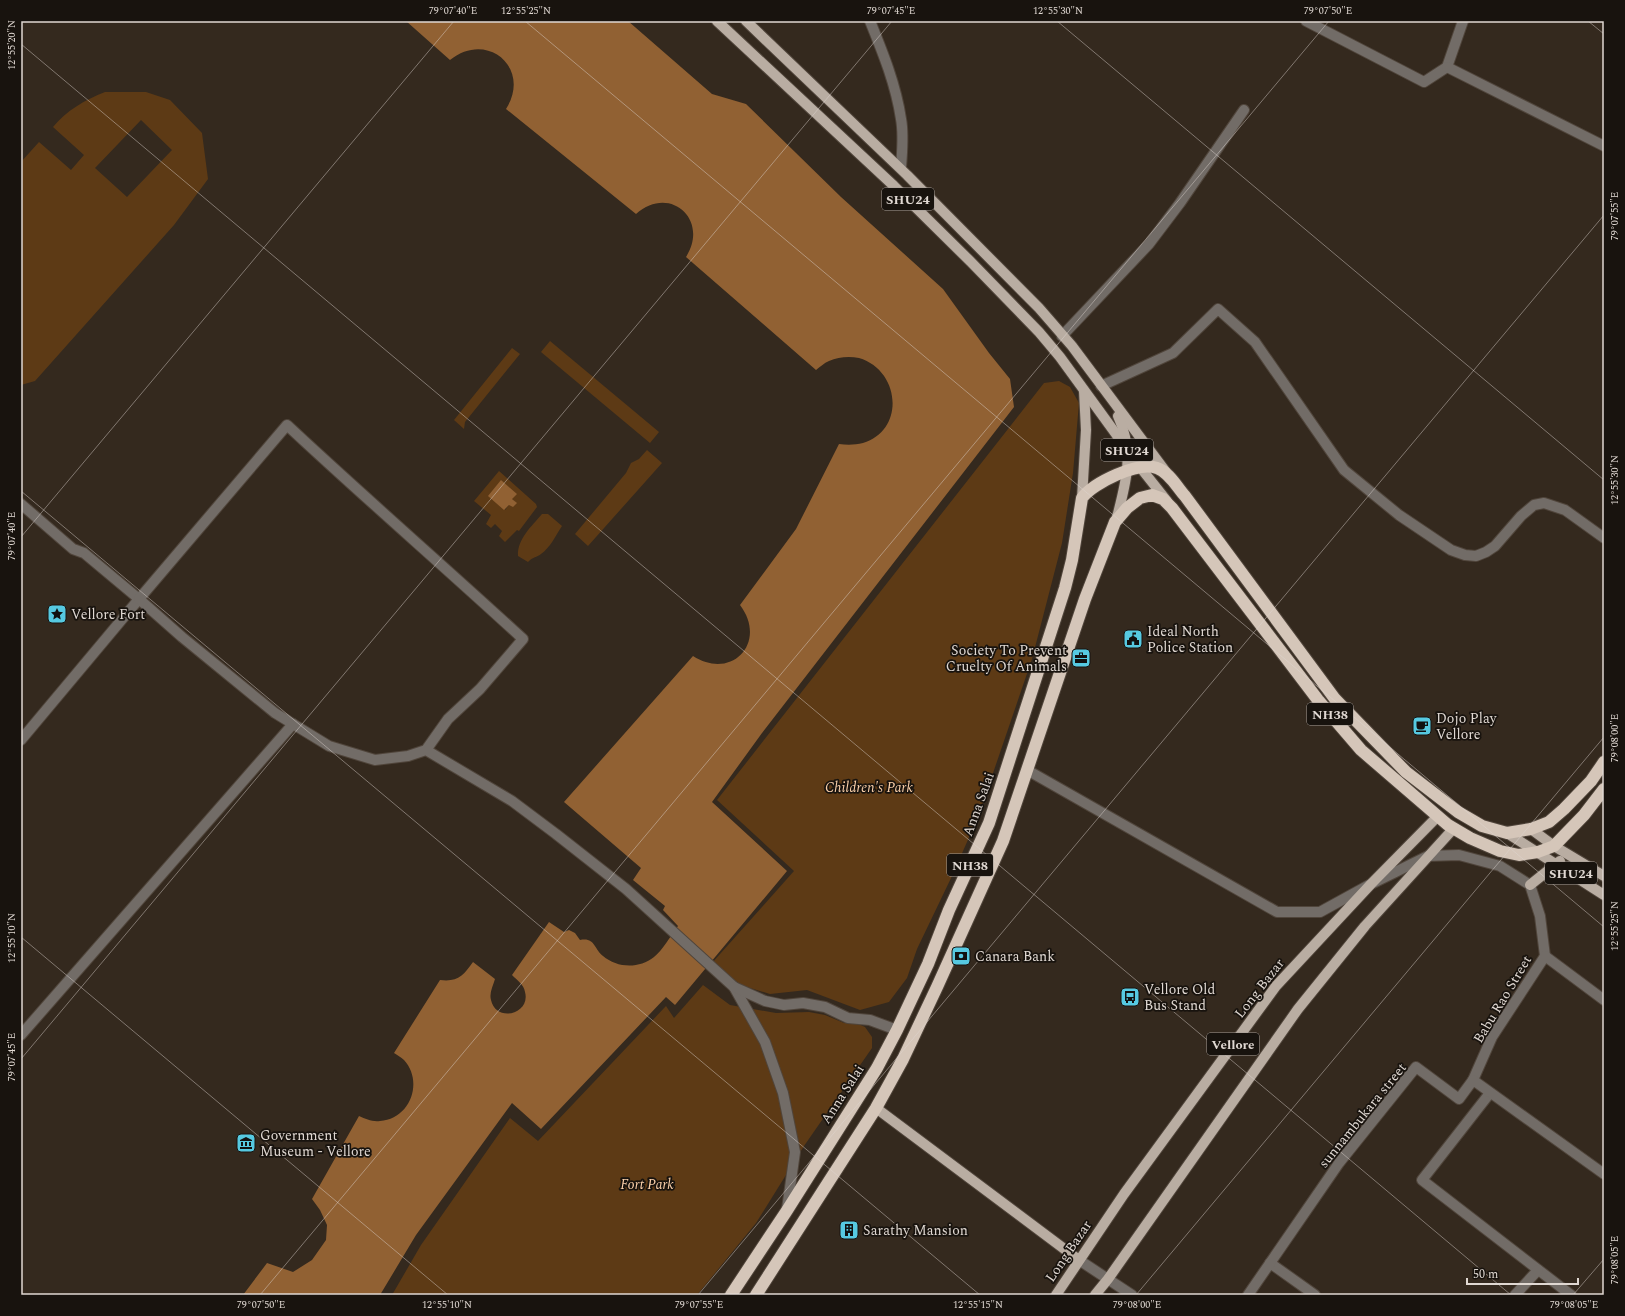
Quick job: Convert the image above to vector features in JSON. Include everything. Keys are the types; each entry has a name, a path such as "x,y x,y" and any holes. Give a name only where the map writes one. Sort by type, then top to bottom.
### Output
{"highway":[{"name":"NH38","path":"1082,498 1087,491 1095,485 1140,467 1146,466 1157,468 1166,474 1340,705 1406,772 1458,812 1482,826 1507,833 1531,829 1549,822 1564,809 1590,781 1604,762"},
{"name":"NH38","path":"756,1295 876,1108 903,1059 1003,841 1085,600 1115,522 1127,508 1140,498 1152,495 1163,499 1172,508 1323,706 1361,750 1454,828 1470,838 1500,851 1519,855 1538,852 1554,846 1584,815 1604,789"},
{"name":"Anna Salai","path":"731,1295 786,1212 877,1068 897,1030 928,964 949,910 989,823 1065,588 1072,560 1082,498"}],"main road":[{"name":"SHU24","path":"717,21 889,180 1039,332 1060,357 1128,451 1172,508"},
{"name":"SHU24","path":"746,21 901,168 1039,308 1101,386 1175,484"},
{"path":"1101,386 1125,431 1128,451 1128,471 1115,522"},
{"path":"1082,498 1086,430 1084,391"},
{"name":"Long Bazar","path":"1056,1295 1124,1194 1276,986 1371,884 1438,816"},
{"path":"1095,1295 1108,1279 1298,1009 1365,926 1454,828"},
{"name":"SHU24","path":"1531,829 1554,846 1604,876"},
{"name":"SHU24","path":"1507,833 1604,895"},
{"path":"1530,885 1556,863 1571,856"},
{"path":"876,1108 1080,1260"}],"street":[{"path":"870,21 885,60 898,101 901,120 901,168"},
{"path":"1306,21 1424,82 1447,67 1463,21"},
{"path":"1447,67 1604,146"},
{"path":"1062,336 1149,244 1180,203 1244,110"},
{"path":"1101,386 1173,353 1218,309 1255,342 1344,470 1399,515 1451,550 1465,555 1476,556 1486,552 1495,546 1521,516 1534,505 1544,503 1565,510 1604,538"},
{"path":"21,504 74,549 84,553 139,599 182,637 276,713 329,746 375,760 408,756 426,750 448,719 480,690 523,639 427,551 370,502 287,425 139,599 21,740"},
{"path":"21,1036 293,724"},
{"path":"426,750 512,801 626,889 734,987 765,1001 784,1005 803,1004 825,1007 848,1018 870,1020 897,1030"},
{"path":"1027,770 1277,912 1320,912 1371,884 1428,856 1459,856 1500,866 1530,885 1540,916 1545,956"},
{"name":"Babu Rao Street","path":"1473,1080 1492,1037 1545,956 1604,1000"},
{"path":"734,987 765,1042 782,1094 795,1152 786,1212"},
{"name":"sunnambukara street","path":"1248,1295 1339,1163 1416,1067 1459,1099 1473,1080"},
{"path":"1473,1080 1604,1174"},
{"path":"1490,1093 1422,1180 1571,1295"},
{"path":"1080,1260 1132,1295"},
{"path":"1270,1263 1315,1295"},
{"path":"1515,1295 1538,1270"}],"green space":[{"path":"105,92 146,92 170,100 202,133 208,179 174,225 35,381 21,385 21,162 39,142 71,170 84,155 53,127 64,115 83,102","holes":["141,120 172,150 127,197 95,168"]},
{"path":"550,341 659,432 650,443 541,352"},
{"path":"512,348 520,354 465,422 464,429 454,420"},
{"name":"Children's Park","path":"1059,381 1070,387 1079,403 1073,473 1062,543 1032,659 978,817 917,949 907,978 889,1002 860,1010 807,990 770,994 737,984 712,963 794,871 717,800 1044,383"},
{"path":"647,450 662,463 588,546 575,534 626,473 631,463 639,459"},
{"path":"499,471 536,504 537,507 519,531 517,530 505,542 499,536 502,531 495,524 491,528 486,524 491,515 474,501","holes":["501,480 516,503 509,505 505,510"]},
{"path":"542,514 548,514 562,526 547,548 528,562 518,556 518,550 526,533"},
{"name":"Fort Park","path":"703,985 730,1005 776,1013 809,1012 825,1015 844,1023 854,1022 865,1027 872,1037 872,1048 804,1146 756,1223 697,1295 392,1295 421,1245 510,1118 538,1141 666,1006 674,1018"}],"shaded area":[{"path":"406,21 628,21 712,94 746,104 841,197 943,289 989,353 1010,379 1014,407 762,733 712,802 787,871 675,1005 666,997 541,1129 512,1103 416,1235 380,1295 243,1295 267,1263 293,1272 312,1260 326,1240 327,1225 320,1210 312,1199 359,1116 372,1121 380,1121 390,1119 399,1114 406,1107 411,1098 413,1079 410,1069 404,1060 394,1053 440,980 451,980 460,977 473,962 495,979 490,995 494,1007 499,1012 512,1013 523,1006 525,992 520,983 512,975 549,922 564,932 569,930 575,933 580,940 589,940 603,956 621,965 628,966 642,964 654,957 663,947 678,926 663,910 665,906 633,880 641,868 564,802 693,656 707,663 721,664 732,661 742,654 748,644 750,632 748,619 740,605 796,529 839,444 860,444 877,436 886,426 891,414 892,400 890,387 883,375 873,365 859,358 844,357 827,362 816,370 686,257 692,243 693,230 689,219 682,210 673,204 661,203 649,206 636,214 506,109 513,94 513,80 509,68 502,58 491,52 478,49 464,52 450,60"},
{"path":"501,480 517,494 512,499 517,503 513,507 509,505 504,510 488,496"}],"place":[{"name":"Vellore Fort","path":"57,614"},
{"name":"Ideal North Police Station","path":"1133,639"},
{"name":"Society To Prevent Cruelty Of Animals","path":"1081,658"},
{"name":"Dojo Play Vellore","path":"1422,726"},
{"name":"Canara Bank","path":"961,956"},
{"name":"Vellore Old Bus Stand","path":"1130,997"},
{"name":"Government Museum - Vellore","path":"246,1143"},
{"name":"Sarathy Mansion","path":"849,1230"}]}
